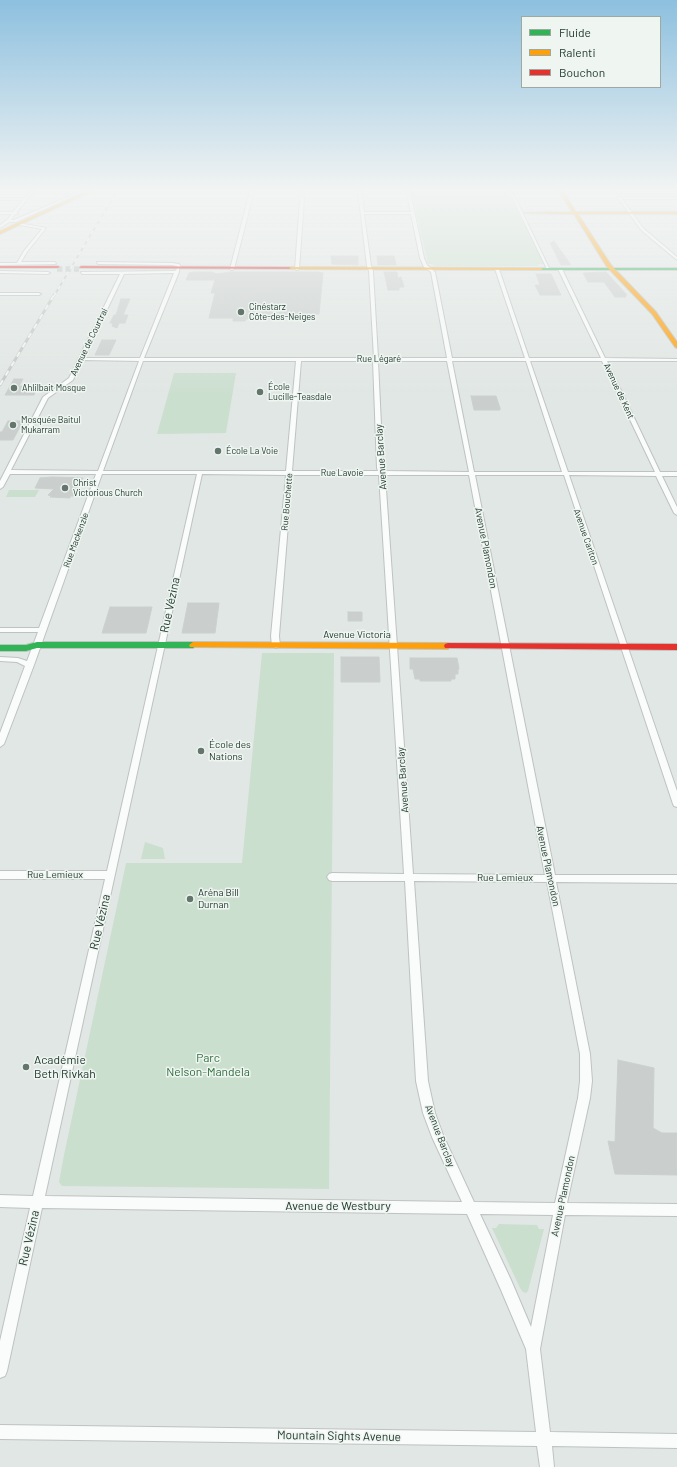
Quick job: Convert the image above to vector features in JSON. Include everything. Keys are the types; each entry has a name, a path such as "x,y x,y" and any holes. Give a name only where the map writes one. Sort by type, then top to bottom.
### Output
{"main road":[{"path":"606,259 612,269 654,313 677,346"},
{"path":"0,268 54,268"},
{"path":"81,269 297,268 677,270"},
{"name":"Avenue Victoria","path":"0,641 28,641 37,645"},
{"name":"Avenue Victoria","path":"0,648 26,648 37,645 677,647"}],"street":[{"path":"18,264 20,259"},
{"path":"233,268 235,259"},
{"path":"297,268 298,259"},
{"name":"Avenue Barclay","path":"369,259 376,359 380,468 382,473 394,646 422,1081 433,1124 533,1349"},
{"name":"Avenue Plamondon","path":"423,259 425,266 433,272 550,878 582,1034 586,1072 584,1103 560,1208 533,1349 547,1467"},
{"path":"544,259 549,269"},
{"path":"81,269 123,272 178,269 178,265 172,264 98,263"},
{"path":"0,268 18,264 54,268"},
{"name":"Rue Mackenzie","path":"0,744 142,359 178,269"},
{"name":"Avenue Carlton","path":"497,269 677,804"},
{"name":"Avenue de Kent","path":"560,269 677,513"},
{"name":"Avenue de Courtrai","path":"0,487 46,397 71,378 123,272"},
{"path":"0,294 39,294"},
{"name":"Rue Légaré","path":"81,359 677,360"},
{"name":"Rue Bouchette","path":"276,646 275,636 299,359"},
{"name":"Rue Lavoie","path":"8,472 677,474"},
{"name":"Rue Vézina","path":"0,1371 200,472"},
{"path":"0,630 43,630"},
{"path":"0,659 18,660 30,665"},
{"name":"Rue Lemieux","path":"0,875 110,875"},
{"name":"Rue Lemieux","path":"332,877 677,879"},
{"name":"Avenue de Westbury","path":"0,1201 37,1203 324,1207 469,1207 677,1210"},
{"name":"Mountain Sights Avenue","path":"0,1432 677,1441"}],"green space":[{"path":"427,259 542,259 544,264 538,264 538,266 434,266 433,264 428,264"},
{"path":"174,373 236,373 226,433 157,434"},
{"path":"9,490 39,490 35,497 6,497"},
{"name":"Parc Nelson-Mandela","path":"262,653 334,653 329,1189 62,1186 59,1182 64,1155 126,863 242,863"},
{"path":"145,842 163,848 165,859 141,859"},
{"path":"499,1224 537,1225 539,1229 544,1229 528,1291 526,1293 520,1288 492,1228 496,1228"}],"building":[{"path":"331,259 358,259 358,265 332,264"},
{"path":"377,259 395,259 396,265 378,265"},
{"path":"558,259 567,259 571,265 561,265"},
{"path":"212,272 217,274 230,272 323,273 319,314 304,314 304,316 271,316 271,319 246,319 245,321 233,321 233,318 209,318 215,293 211,293 215,280 186,280 189,273"},
{"path":"384,272 397,272 398,278 401,277 404,287 399,287 399,290 388,290"},
{"path":"606,272 627,295 625,295 626,297 615,297 604,282 588,282 583,273"},
{"path":"536,274 551,274 561,295 540,295 535,285 540,285"},
{"path":"121,299 130,299 123,315 128,315 125,323 119,323 117,328 112,326 113,323 110,323 114,315 116,315"},
{"path":"102,340 116,340 109,355 95,355"},
{"name":"Ahlilbait Mosque","path":"14,379 23,379 19,386 37,386 34,395 5,395"},
{"path":"471,396 496,396 500,410 474,410"},
{"path":"8,421 23,421 13,440 0,440 0,432 2,432"},
{"name":"Christ Victorious Church","path":"40,478 83,478 79,487 75,487 76,496 70,496 70,498 50,497 52,496 48,495 54,489 35,488"},
{"path":"188,603 219,603 215,633 182,633"},
{"path":"110,607 152,607 146,633 102,633"},
{"path":"348,612 362,612 362,621 348,621"},
{"path":"341,657 379,657 380,682 341,682"},
{"path":"410,658 457,658 459,669 458,674 455,674 455,679 451,679 451,681 420,681 420,679 415,679 413,669 410,669"},
{"path":"618,1060 654,1068 653,1128 662,1133 677,1133 677,1175 615,1174 608,1141 615,1142"}],"tunnel":[{"path":"57,269 79,269"}],"railway":[{"path":"54,296 76,259"},
{"path":"0,385 54,295"}],"traffic: fast":[{"path":"541,269 677,269"},
{"path":"0,648 26,648 37,645 193,645"}],"traffic: slow":[{"path":"605,259 609,266 654,313 677,346"},
{"path":"289,268 541,269"},
{"path":"193,645 448,646"}],"traffic: jam":[{"path":"0,267 58,267"},
{"path":"81,267 289,268"},
{"path":"448,646 677,647"}],"place":[{"name":"Cinéstarz Côte-des-Neiges","path":"241,312"},
{"name":"Ahlilbait Mosque","path":"14,388"},
{"name":"École Lucille-Teasdale","path":"260,392"},
{"name":"Mosquée Baitul Mukarram","path":"13,425"},
{"name":"École La Voie","path":"218,451"},
{"name":"Christ Victorious Church","path":"65,488"},
{"name":"École des Nations","path":"201,751"},
{"name":"Aréna Bill Durnan","path":"190,899"},
{"name":"Académie Beth Rivkah","path":"26,1067"}]}
